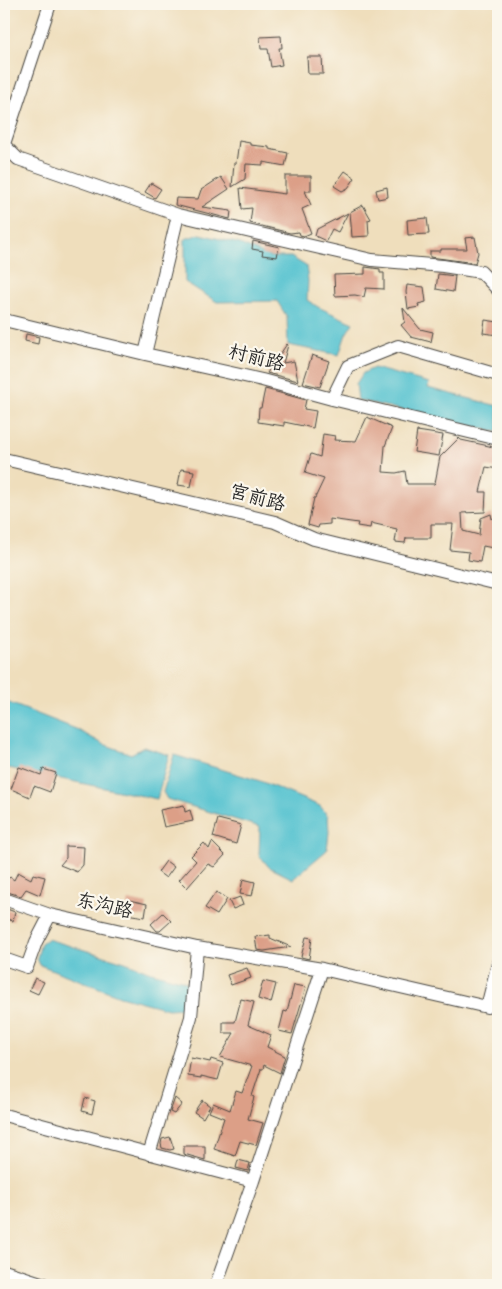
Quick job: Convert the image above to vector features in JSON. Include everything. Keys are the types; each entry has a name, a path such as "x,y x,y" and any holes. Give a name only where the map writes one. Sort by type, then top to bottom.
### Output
{"street":[{"path":"50,4 4,144 18,159 178,215 372,260 443,266 481,272 498,290"},
{"path":"145,354 178,215"},
{"name":"村前路","path":"4,320 262,380 498,439"},
{"path":"332,399 348,366 398,346 498,376"},
{"name":"宫前路","path":"4,459 275,522 314,539 498,584"},
{"name":"东沟路","path":"4,899 50,915 197,948 322,969 487,1007 498,964"},
{"path":"4,958 27,967 36,942 50,915"},
{"path":"149,1154 191,1017 197,948"},
{"path":"216,1285 253,1181 322,969"},
{"path":"4,1115 253,1181"},
{"path":"4,1271 47,1285"}],"water":[{"path":"200,234 240,244 270,257 291,257 306,266 308,281 307,300 353,323 346,334 339,355 288,345 287,317 277,301 217,302 185,282 185,239"},
{"path":"374,368 429,383 428,388 498,406 498,432 358,400 356,384 363,373"},
{"path":"4,701 76,729 103,744 131,754 144,747 169,755 157,799 4,767"},
{"path":"174,755 260,781 320,806 328,816 327,850 293,879 269,867 259,855 260,827 167,799 163,792"},
{"path":"47,939 184,981 188,984 184,1008 168,1009 120,996 40,965 37,958 41,943"}],"building":[{"path":"281,36 282,48 279,48 282,65 271,67 268,49 261,49 260,37"},
{"path":"307,57 322,57 323,74 308,74"},
{"path":"239,141 288,153 285,166 263,162 263,165 246,164 245,179 232,187 234,163 236,163"},
{"path":"345,171 355,178 348,188 342,191 334,186"},
{"path":"285,176 311,176 311,191 305,191 311,205 302,209 311,233 304,236 300,235 299,232 290,233 250,223 252,208 242,209 240,188 285,194"},
{"path":"221,177 229,189 202,207 231,211 230,219 175,205 176,198 198,199 201,190"},
{"path":"151,183 161,189 155,198 145,192"},
{"path":"387,187 388,197 378,199 376,190"},
{"path":"363,205 371,219 368,220 369,236 352,237 350,212"},
{"path":"348,213 338,232 332,229 326,241 315,236 317,229"},
{"path":"427,218 429,234 408,235 407,220"},
{"path":"475,237 478,253 475,263 430,257 430,251 467,249 465,238"},
{"path":"253,241 279,247 277,257 262,255 263,251 252,249"},
{"path":"365,267 380,269 380,273 384,273 384,289 366,288 364,297 355,295 335,296 334,275 365,274"},
{"path":"438,274 455,276 453,292 436,289"},
{"path":"407,285 424,287 426,302 418,304 419,307 408,309"},
{"path":"403,308 420,329 433,332 431,342 411,337 401,325 405,322"},
{"path":"485,320 498,322 498,335 483,333"},
{"path":"26,334 39,337 38,344 25,341"},
{"path":"287,344 283,363 294,361 298,381 267,373"},
{"path":"312,355 329,361 320,387 303,383"},
{"path":"265,389 306,400 304,409 316,411 313,428 284,422 284,426 258,422 259,408 261,408"},
{"path":"367,417 392,428 385,446 383,472 396,473 405,471 407,484 434,484 440,457 459,438 498,449 498,469 486,467 480,492 486,492 485,512 462,513 463,531 479,535 481,518 491,514 492,519 496,517 498,524 498,549 483,546 480,562 468,560 469,552 450,550 453,524 431,524 431,538 406,538 405,543 395,542 397,529 371,523 370,528 357,526 358,523 330,519 330,524 319,525 318,528 308,525 314,498 324,479 305,473 311,454 320,457 323,434 335,436 334,440 356,441"},
{"path":"417,431 443,435 439,456 414,452"},
{"path":"181,469 194,471 191,487 178,485"},
{"path":"19,767 41,775 43,769 56,773 50,792 34,786 30,797 11,789"},
{"path":"184,805 185,812 190,810 193,821 164,827 160,810"},
{"path":"218,819 241,825 236,844 213,837"},
{"path":"212,842 225,855 214,867 208,864 187,888 179,880 196,861 191,856 204,843 209,849"},
{"path":"66,846 84,847 83,865 77,872 60,865 66,858"},
{"path":"166,861 174,867 166,878 158,872"},
{"path":"18,872 31,879 33,874 45,877 40,895 26,889 21,896 4,891 4,883 10,877 14,880"},
{"path":"243,879 255,882 252,896 240,894"},
{"path":"216,892 227,899 217,915 205,908"},
{"path":"240,897 243,905 233,909 229,901"},
{"path":"129,900 147,904 145,917 126,914"},
{"path":"4,908 15,912 13,921 4,918"},
{"path":"163,913 171,921 160,931 157,931 151,924"},
{"path":"270,935 270,938 291,947 264,951 257,950 255,937"},
{"path":"306,937 312,938 309,959 301,957"},
{"path":"247,968 251,978 231,985 227,975"},
{"path":"35,978 44,982 38,994 29,990"},
{"path":"263,981 276,984 271,1003 258,999"},
{"path":"294,985 306,987 292,1034 279,1031 284,1011 287,1012"},
{"path":"241,999 254,1002 248,1025 271,1035 267,1047 285,1056 280,1073 264,1065 263,1069 261,1069 252,1096 254,1097 248,1119 263,1123 256,1145 240,1141 235,1156 214,1149 224,1118 209,1112 213,1103 230,1110 236,1091 242,1093 252,1066 220,1057 234,1033 223,1033 223,1022 235,1022"},
{"path":"191,1058 210,1062 211,1059 223,1063 218,1080 201,1076 201,1078 188,1076"},
{"path":"85,1098 95,1101 92,1114 82,1111"},
{"path":"175,1098 182,1104 174,1114 170,1112"},
{"path":"202,1100 210,1106 203,1118 194,1112"},
{"path":"170,1137 174,1149 162,1148 162,1139"},
{"path":"184,1146 205,1146 205,1160 184,1154"},
{"path":"238,1160 250,1163 248,1171 236,1168"}]}
